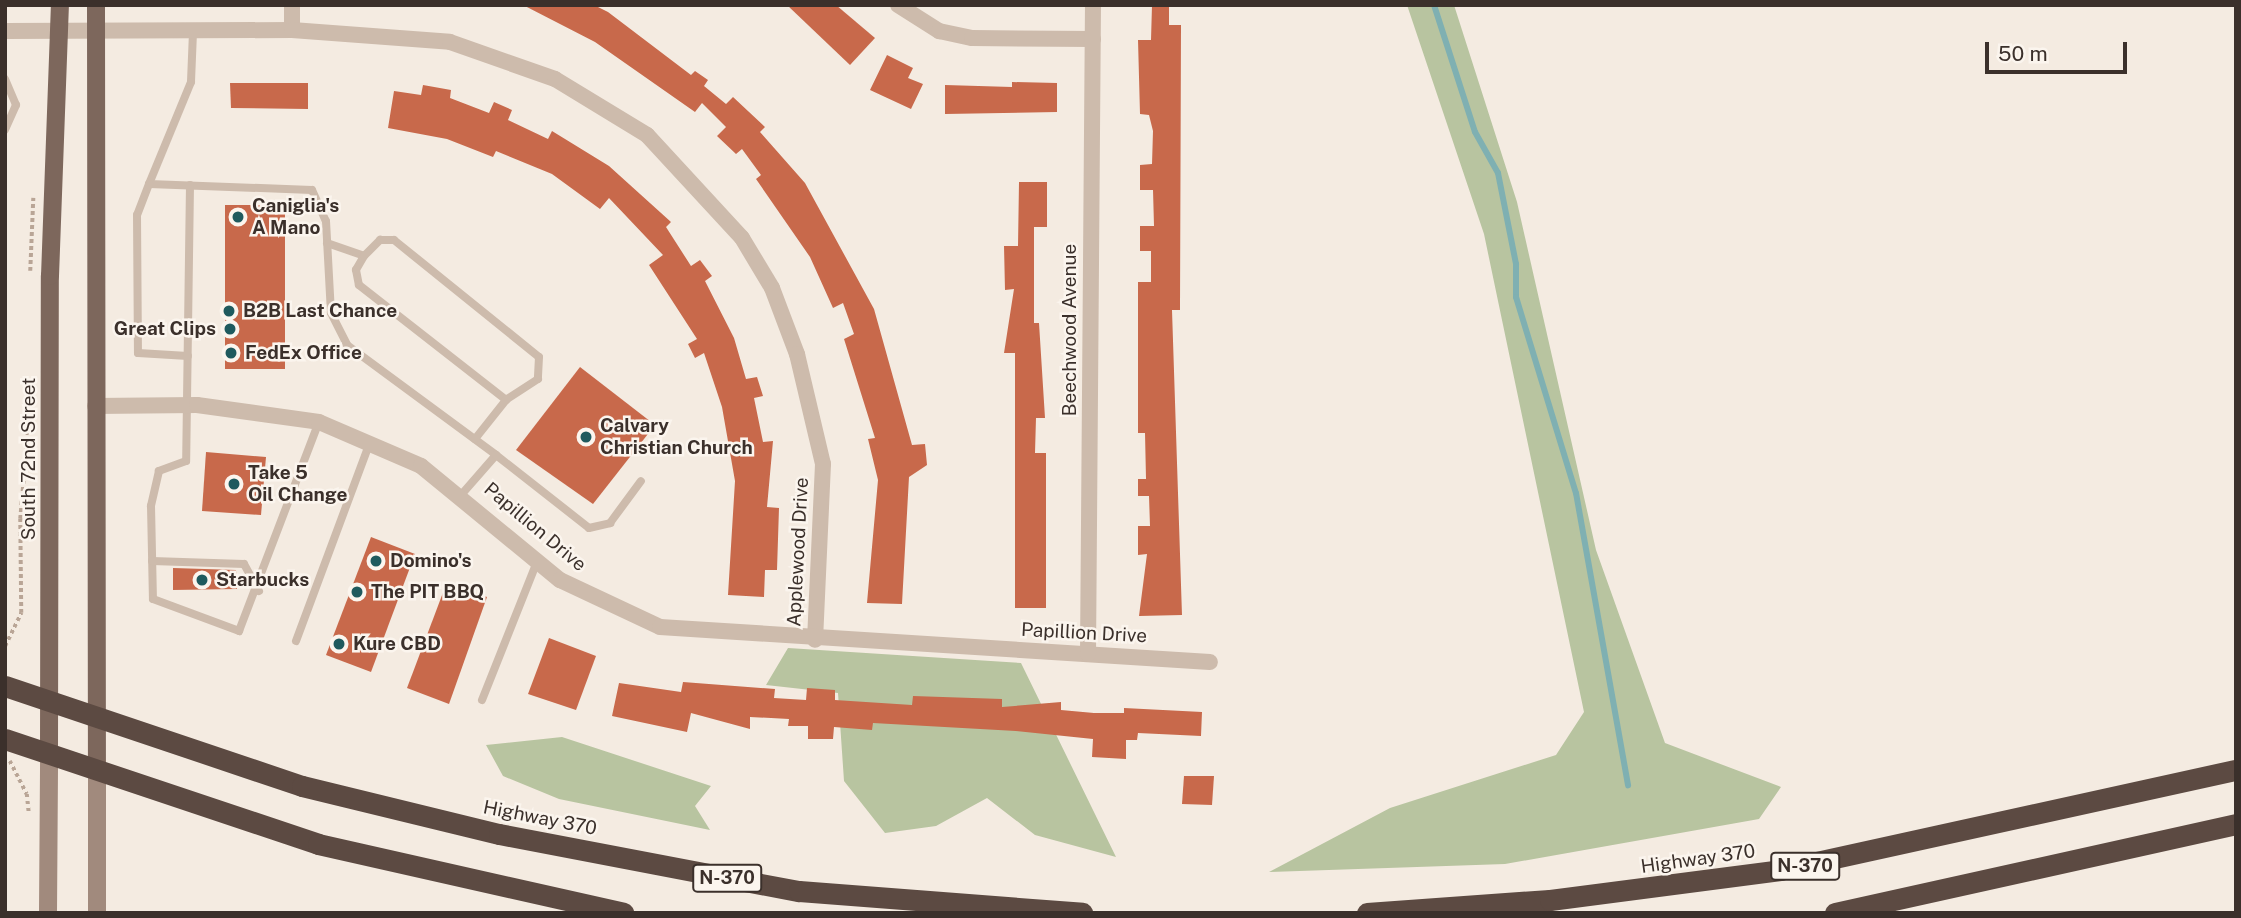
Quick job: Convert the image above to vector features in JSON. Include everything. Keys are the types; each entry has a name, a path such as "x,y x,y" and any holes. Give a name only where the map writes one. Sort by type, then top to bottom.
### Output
{"highway":[{"name":"Highway 370","path":"5,686 96,720 302,786 499,834 799,891 1082,913"},
{"path":"5,739 318,844 623,913"},
{"name":"Highway 370","path":"1367,913 1550,900 1780,870 2236,770"},
{"path":"1835,913 2236,824"}],"main road":[{"name":"South 72nd Street","path":"48,913 50,265 60,5"},
{"path":"96,5 97,913"}],"street":[{"path":"292,5 292,30"},
{"path":"898,5 939,31 972,38 1093,38"},
{"name":"Beechwood Avenue","path":"1088,654 1093,5"},
{"name":"Applewood Drive","path":"5,31 292,30 389,33 505,59 598,103 694,179 742,238 772,288 813,404 824,517 815,640"},
{"name":"Papillion Drive","path":"95,406 187,405 319,422 370,442 462,494 537,562 619,613 660,627 815,640 1210,662"}],"lane":[{"path":"188,356 138,353 136,215 191,82 193,32"},
{"path":"5,79 16,105 5,130"},
{"path":"149,184 312,190 327,243 331,313 347,345 475,439 589,528 610,523 641,481"},
{"path":"190,185 186,461 159,471 156,483 153,599 186,616 239,631 259,591 319,422"},
{"path":"475,439 506,400 527,393 538,379 539,357 394,240 380,240 364,256 356,270 359,285 506,400"},
{"path":"327,243 364,256"},
{"path":"296,641 370,442"},
{"path":"462,494 496,455"},
{"path":"152,561 244,564 259,591"},
{"path":"482,700 537,562"}],"path":[{"path":"5,646 21,613 20,519 31,390"},
{"path":"12,774 27,794 29,820"}],"green space":[{"path":"1407,5 1454,5 1517,202 1596,550 1665,743 1781,787 1759,819 1505,864 1269,872 1390,808 1556,755 1584,712 1484,234"},
{"path":"788,648 1021,663 1116,857 1035,835 987,798 936,826 885,833 844,781 838,693 766,685"},
{"path":"562,737 711,786 695,806 710,830 559,799 503,776 486,745"}],"building":[{"path":"523,5 594,5 608,12 691,75 695,71 708,80 704,86 726,104 733,97 765,127 760,132 805,183 874,309 912,445 925,444 927,465 909,477 902,604 867,603 878,480 868,439 875,438 844,339 854,334 843,303 833,308 810,257 756,179 761,175 742,149 736,154 717,136 726,127 702,103 695,112 595,42"},
{"path":"787,5 836,5 875,38 850,65"},
{"path":"1152,5 1169,5 1169,25 1181,25 1180,310 1172,310 1182,615 1139,616 1147,554 1138,555 1138,526 1150,526 1149,496 1138,496 1138,479 1146,479 1145,433 1138,433 1138,282 1151,282 1151,251 1140,251 1140,226 1154,226 1153,190 1140,190 1140,165 1152,164 1153,131 1149,115 1140,114 1138,40 1151,40"},
{"path":"887,55 913,68 908,78 923,84 911,109 870,90"},
{"path":"1012,82 1057,83 1057,112 945,114 945,85 1012,87"},
{"path":"230,83 308,83 308,109 231,108"},
{"path":"423,85 451,90 450,98 489,113 494,102 512,110 508,120 548,139 552,131 609,166 671,222 666,227 691,266 700,260 712,276 705,281 734,338 746,379 757,377 763,396 754,398 763,442 773,441 767,507 779,508 777,570 765,570 764,597 728,595 735,481 722,407 704,353 695,358 688,344 697,339 649,265 663,255 609,198 600,209 552,174 496,151 493,157 447,139 388,128 394,91 421,95"},
{"path":"1019,182 1047,182 1047,227 1034,227 1034,323 1039,323 1045,418 1036,418 1035,453 1046,453 1046,608 1015,608 1015,353 1004,353 1014,289 1005,290 1004,246 1018,246"},
{"path":"225,205 285,205 285,369 225,369"},
{"name":"Calvary Christian Church","path":"580,367 655,425 593,504 516,450"},
{"name":"Take 5 Oil Change","path":"206,452 266,457 261,515 202,511"},
{"path":"371,537 415,554 371,672 326,655"},
{"path":"173,568 236,570 237,589 173,590"},
{"path":"447,582 487,597 449,704 407,688"},
{"path":"549,638 596,656 576,710 528,694"},
{"path":"683,682 775,689 774,698 806,700 807,688 835,690 835,700 912,705 913,696 1002,699 1002,707 1061,702 1061,710 1094,713 1124,713 1124,708 1202,712 1201,736 1138,733 1137,740 1126,740 1126,759 1092,757 1093,739 1016,731 873,723 872,730 834,727 833,739 808,739 808,726 788,726 789,719 750,717 750,729 691,713 687,732 612,716 619,683 681,692"},
{"path":"1184,776 1214,776 1212,805 1182,804"}],"waterway":[{"path":"1434,5 1475,132 1498,173 1516,264 1516,297 1576,493 1628,785"}],"place":[{"name":"Caniglia's A Mano","path":"238,217"},
{"name":"B2B Last Chance","path":"229,311"},
{"name":"Great Clips","path":"230,329"},
{"name":"FedEx Office","path":"231,353"},
{"name":"Calvary Christian Church","path":"586,437"},
{"name":"Take 5 Oil Change","path":"234,484"},
{"name":"Domino's","path":"376,561"},
{"name":"Starbucks","path":"202,580"},
{"name":"The PIT BBQ","path":"357,592"},
{"name":"Kure CBD","path":"339,644"}]}
